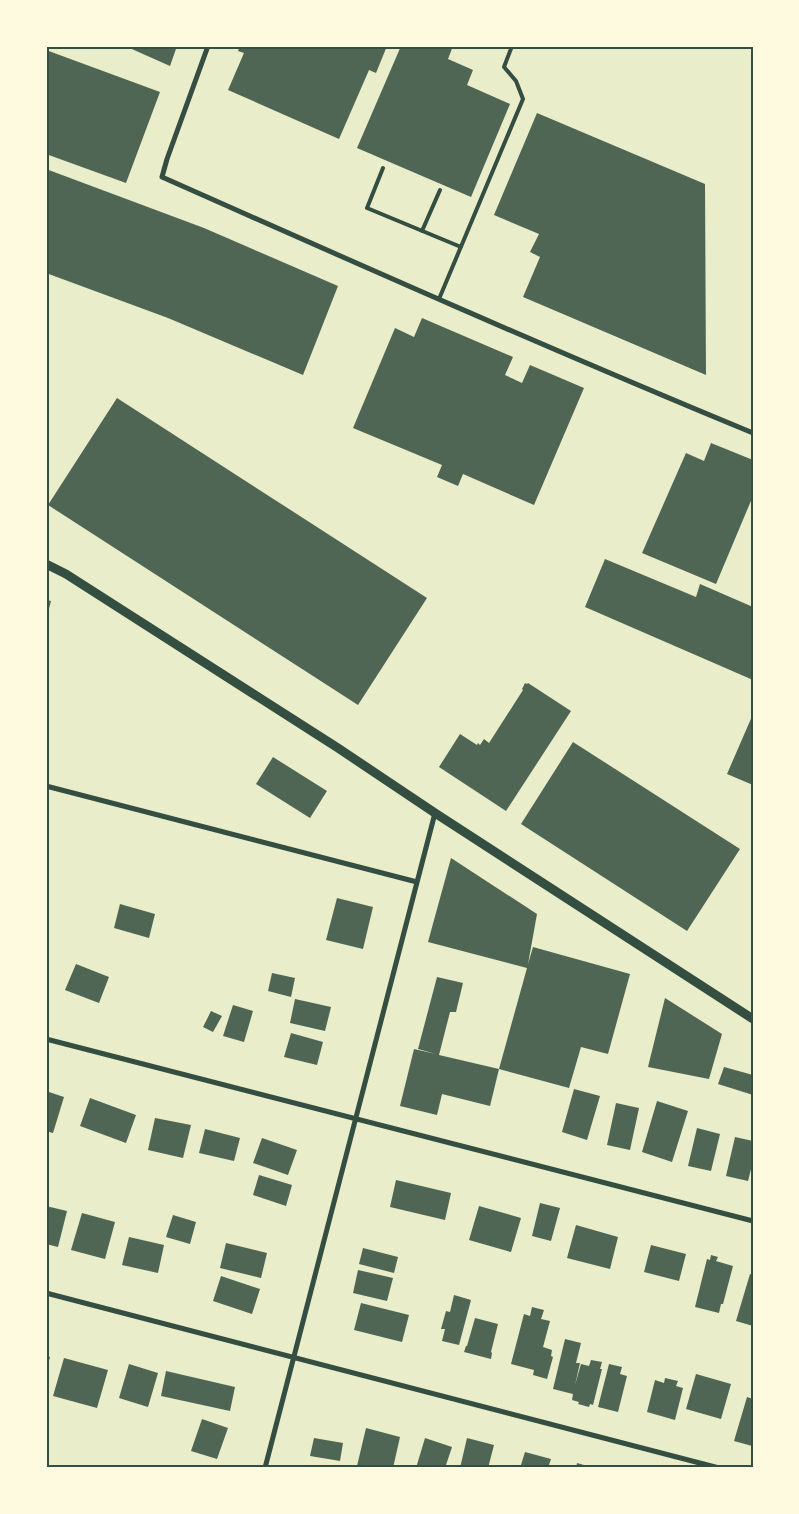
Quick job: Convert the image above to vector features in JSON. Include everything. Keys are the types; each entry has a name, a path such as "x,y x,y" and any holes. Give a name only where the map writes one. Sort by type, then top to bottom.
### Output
{"street":[{"path":"208,46 162,177 592,366 753,433"},
{"path":"46,564 66,574 313,732 753,1019"},
{"path":"46,786 417,882"},
{"path":"265,1468 435,813"},
{"path":"46,1039 753,1221"},
{"path":"46,1293 720,1468"}],"lane":[{"path":"439,299 523,99 516,81 504,67 512,46"},
{"path":"383,168 367,208 461,247"},
{"path":"422,231 440,190"}],"building":[{"path":"125,46 177,46 170,66"},
{"path":"240,46 387,46 376,73 369,70 339,139 228,90 244,53 238,51"},
{"path":"401,46 453,46 448,59 473,70 467,85 510,104 471,197 357,148"},
{"path":"46,50 160,92 126,183 46,154"},
{"path":"537,113 705,184 706,375 523,297 540,257 530,252 539,234 494,215"},
{"path":"46,169 204,228 338,286 303,375 168,318 46,273"},
{"path":"422,318 513,357 505,375 522,383 530,365 584,388 534,505 463,474 458,486 437,477 442,465 353,428 395,328 414,337"},
{"path":"117,398 427,598 358,705 48,505"},
{"path":"711,443 753,460 753,496 716,584 642,553 686,453 704,461"},
{"path":"605,559 696,597 700,584 753,607 753,680 585,607"},
{"path":"46,600 51,601 47,616 46,616"},
{"path":"525,683 528,683 571,711 506,811 439,767 460,734 477,745 478,743 480,745 484,739 489,743 523,690"},
{"path":"753,714 753,785 727,774"},
{"path":"573,742 740,849 687,931 521,824"},
{"path":"273,757 327,791 310,818 256,784"},
{"path":"451,858 537,914 528,964 533,947 630,974 608,1054 581,1047 569,1088 499,1069 527,968 428,942"},
{"path":"337,898 373,907 363,949 326,940"},
{"path":"120,904 155,914 149,938 114,928"},
{"path":"76,964 109,977 99,1003 65,990"},
{"path":"272,973 295,978 291,997 268,991"},
{"path":"437,977 463,983 456,1012 450,1012 439,1055 499,1069 490,1106 442,1094 437,1115 400,1106 414,1049 436,1054 418,1049"},
{"path":"665,998 722,1034 709,1079 648,1067"},
{"path":"295,999 331,1007 325,1031 290,1023"},
{"path":"233,1005 253,1011 244,1042 223,1036"},
{"path":"211,1011 222,1016 213,1032 203,1027"},
{"path":"291,1033 323,1042 317,1065 284,1057"},
{"path":"724,1067 753,1075 753,1095 718,1084"},
{"path":"574,1089 600,1096 587,1140 562,1132"},
{"path":"46,1091 64,1097 53,1133 46,1131"},
{"path":"90,1098 136,1115 126,1143 80,1126"},
{"path":"657,1101 688,1111 672,1162 642,1152"},
{"path":"616,1103 639,1108 630,1150 607,1145"},
{"path":"155,1118 191,1125 183,1158 148,1150"},
{"path":"697,1128 720,1134 711,1171 688,1166"},
{"path":"205,1129 240,1138 234,1161 199,1153"},
{"path":"735,1137 753,1141 753,1161 748,1181 726,1176"},
{"path":"262,1138 297,1150 288,1175 253,1163"},
{"path":"259,1175 292,1185 286,1206 253,1195"},
{"path":"396,1180 451,1193 445,1220 390,1207"},
{"path":"540,1203 560,1208 551,1241 532,1236"},
{"path":"46,1206 67,1211 58,1247 46,1244"},
{"path":"479,1206 521,1218 511,1252 469,1240"},
{"path":"82,1213 115,1222 105,1259 71,1250"},
{"path":"173,1215 196,1222 190,1244 166,1237"},
{"path":"576,1225 618,1237 610,1269 567,1258"},
{"path":"129,1237 164,1245 158,1273 122,1265"},
{"path":"226,1243 267,1253 261,1278 220,1268"},
{"path":"651,1245 686,1254 679,1281 644,1272"},
{"path":"363,1248 398,1257 394,1273 359,1264"},
{"path":"711,1255 718,1257 716,1261 733,1266 719,1313 695,1307 707,1259 710,1260"},
{"path":"358,1270 393,1278 387,1301 353,1293"},
{"path":"750,1274 753,1275 753,1326 736,1321"},
{"path":"221,1276 260,1289 252,1314 213,1301"},
{"path":"454,1295 471,1300 459,1345 442,1341 445,1329 441,1329 446,1311 450,1312"},
{"path":"361,1303 409,1315 402,1342 354,1330"},
{"path":"532,1307 544,1310 541,1319 550,1321 543,1347 552,1350 551,1356 553,1357 547,1379 533,1375 534,1370 511,1364 524,1314 530,1316"},
{"path":"475,1318 498,1324 491,1359 464,1352"},
{"path":"565,1339 581,1343 576,1363 580,1363 575,1385 581,1364 589,1366 591,1360 602,1362 593,1405 590,1404 589,1407 572,1400 573,1394 553,1389"},
{"path":"46,1355 50,1357 47,1368 46,1368"},
{"path":"64,1358 108,1370 97,1408 53,1396"},
{"path":"129,1364 158,1373 148,1407 119,1398"},
{"path":"609,1364 622,1367 620,1374 627,1376 618,1412 598,1407"},
{"path":"166,1371 235,1387 230,1411 161,1396"},
{"path":"696,1374 731,1384 721,1419 686,1409"},
{"path":"665,1378 678,1381 676,1386 683,1388 675,1420 647,1412 655,1380 664,1383"},
{"path":"747,1397 753,1399 752,1446 734,1441"},
{"path":"202,1419 228,1428 217,1459 191,1451"},
{"path":"366,1428 400,1437 393,1468 363,1468 357,1466"},
{"path":"314,1438 343,1443 340,1461 310,1456"},
{"path":"425,1438 452,1447 445,1468 416,1468"},
{"path":"467,1438 494,1445 488,1468 460,1468"},
{"path":"525,1452 551,1459 548,1468 520,1468"},
{"path":"577,1463 591,1467 591,1468 576,1468"}]}
